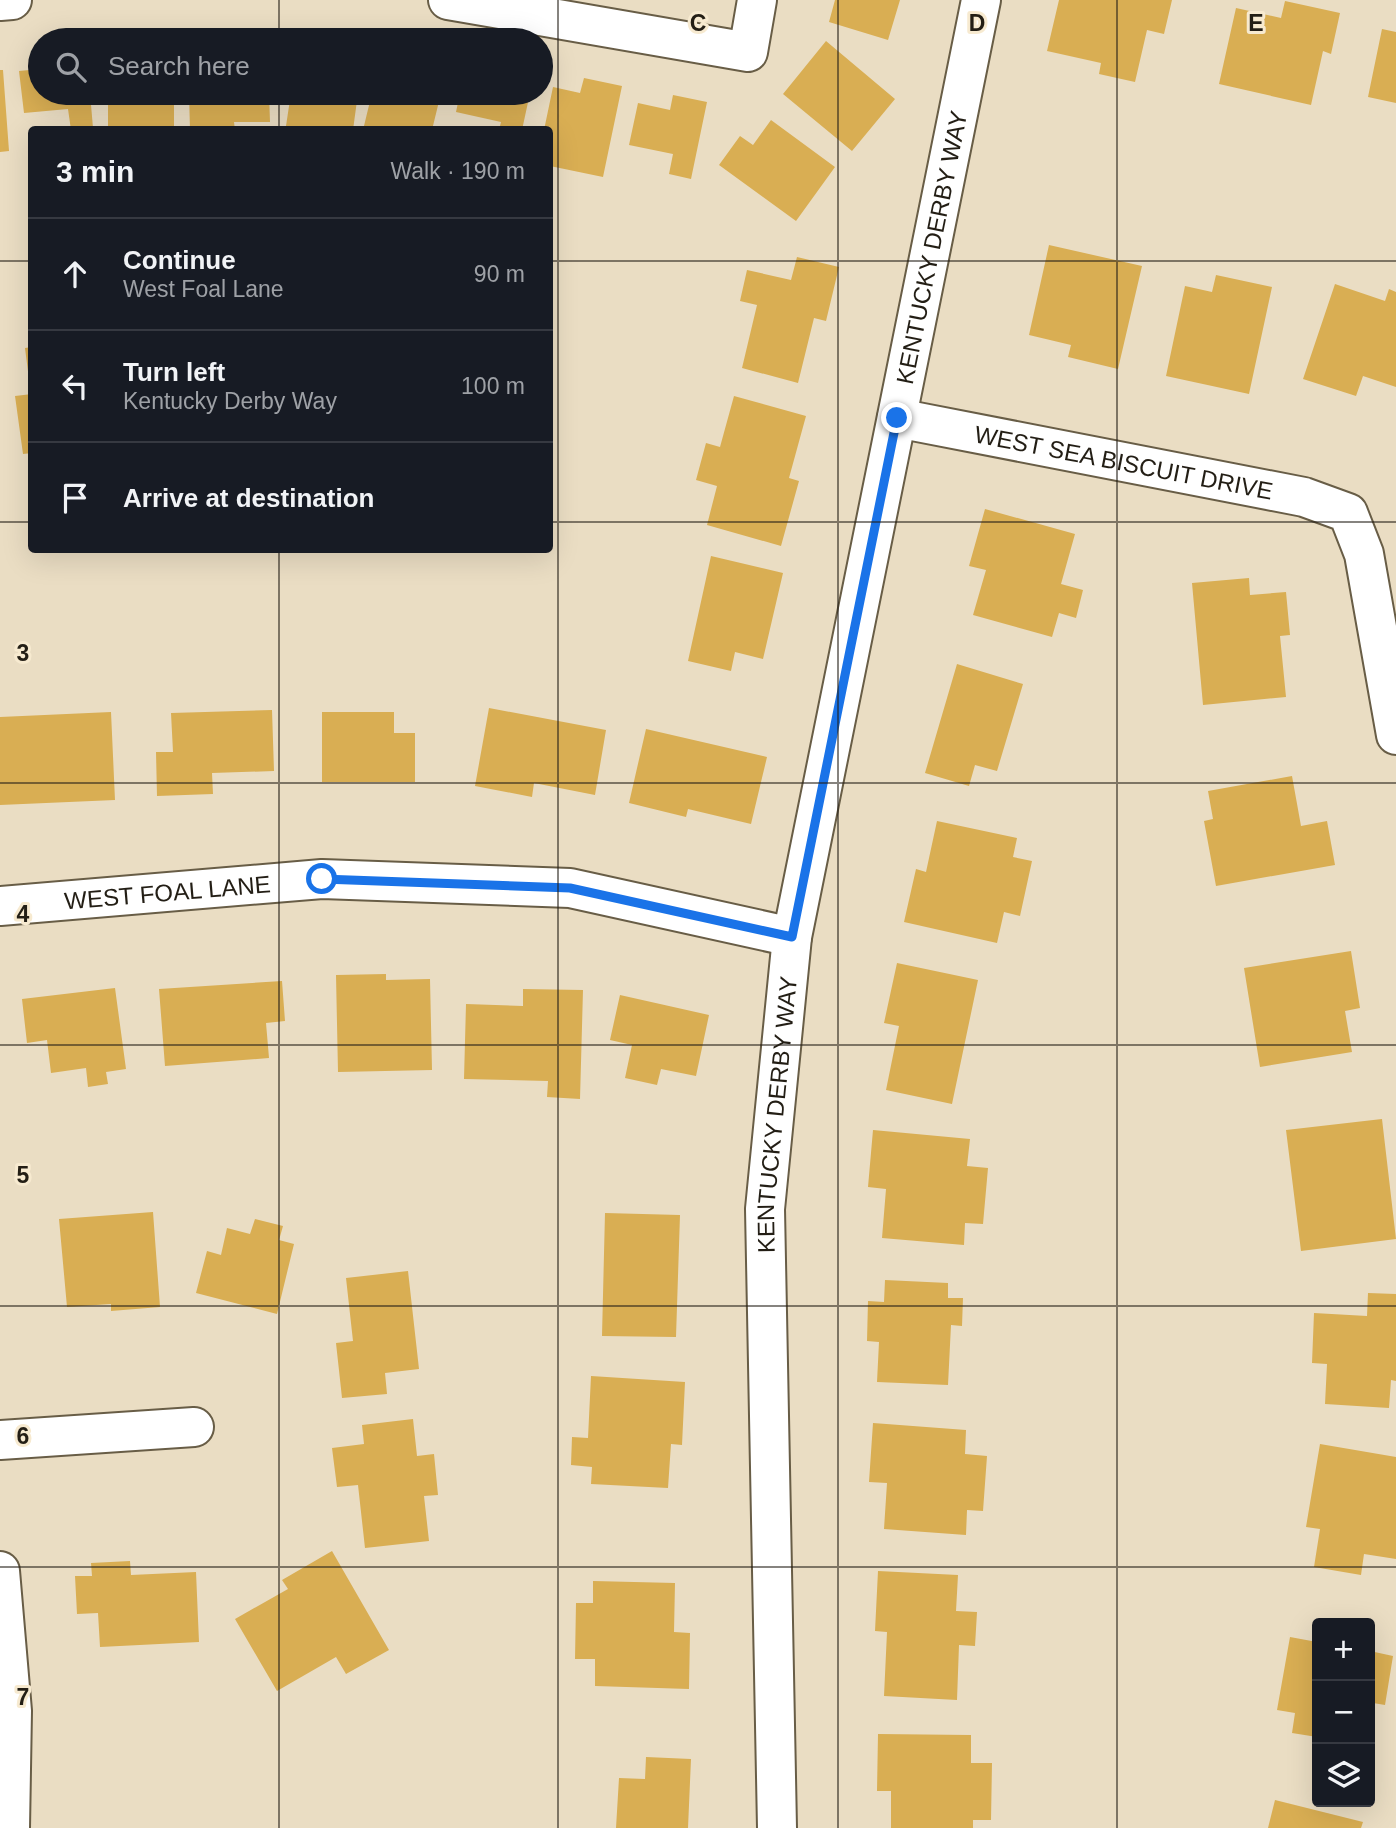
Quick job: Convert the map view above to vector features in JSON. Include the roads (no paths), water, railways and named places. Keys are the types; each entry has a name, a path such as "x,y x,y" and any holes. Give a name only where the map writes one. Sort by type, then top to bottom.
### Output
{"street":[{"path":"0,1 12,0"},
{"path":"447,0 748,52 757,0"},
{"name":"KENTUCKY DERBY WAY","path":"777,1828 765,1209 792,937 981,0"},
{"name":"WEST SEA BISCUIT DRIVE","path":"897,418 1304,497 1348,513 1364,554 1396,735"},
{"name":"WEST FOAL LANE","path":"0,906 322,879 570,888 792,937"},
{"path":"0,1440 194,1427"},
{"path":"0,1571 12,1712 10,1828"}]}
